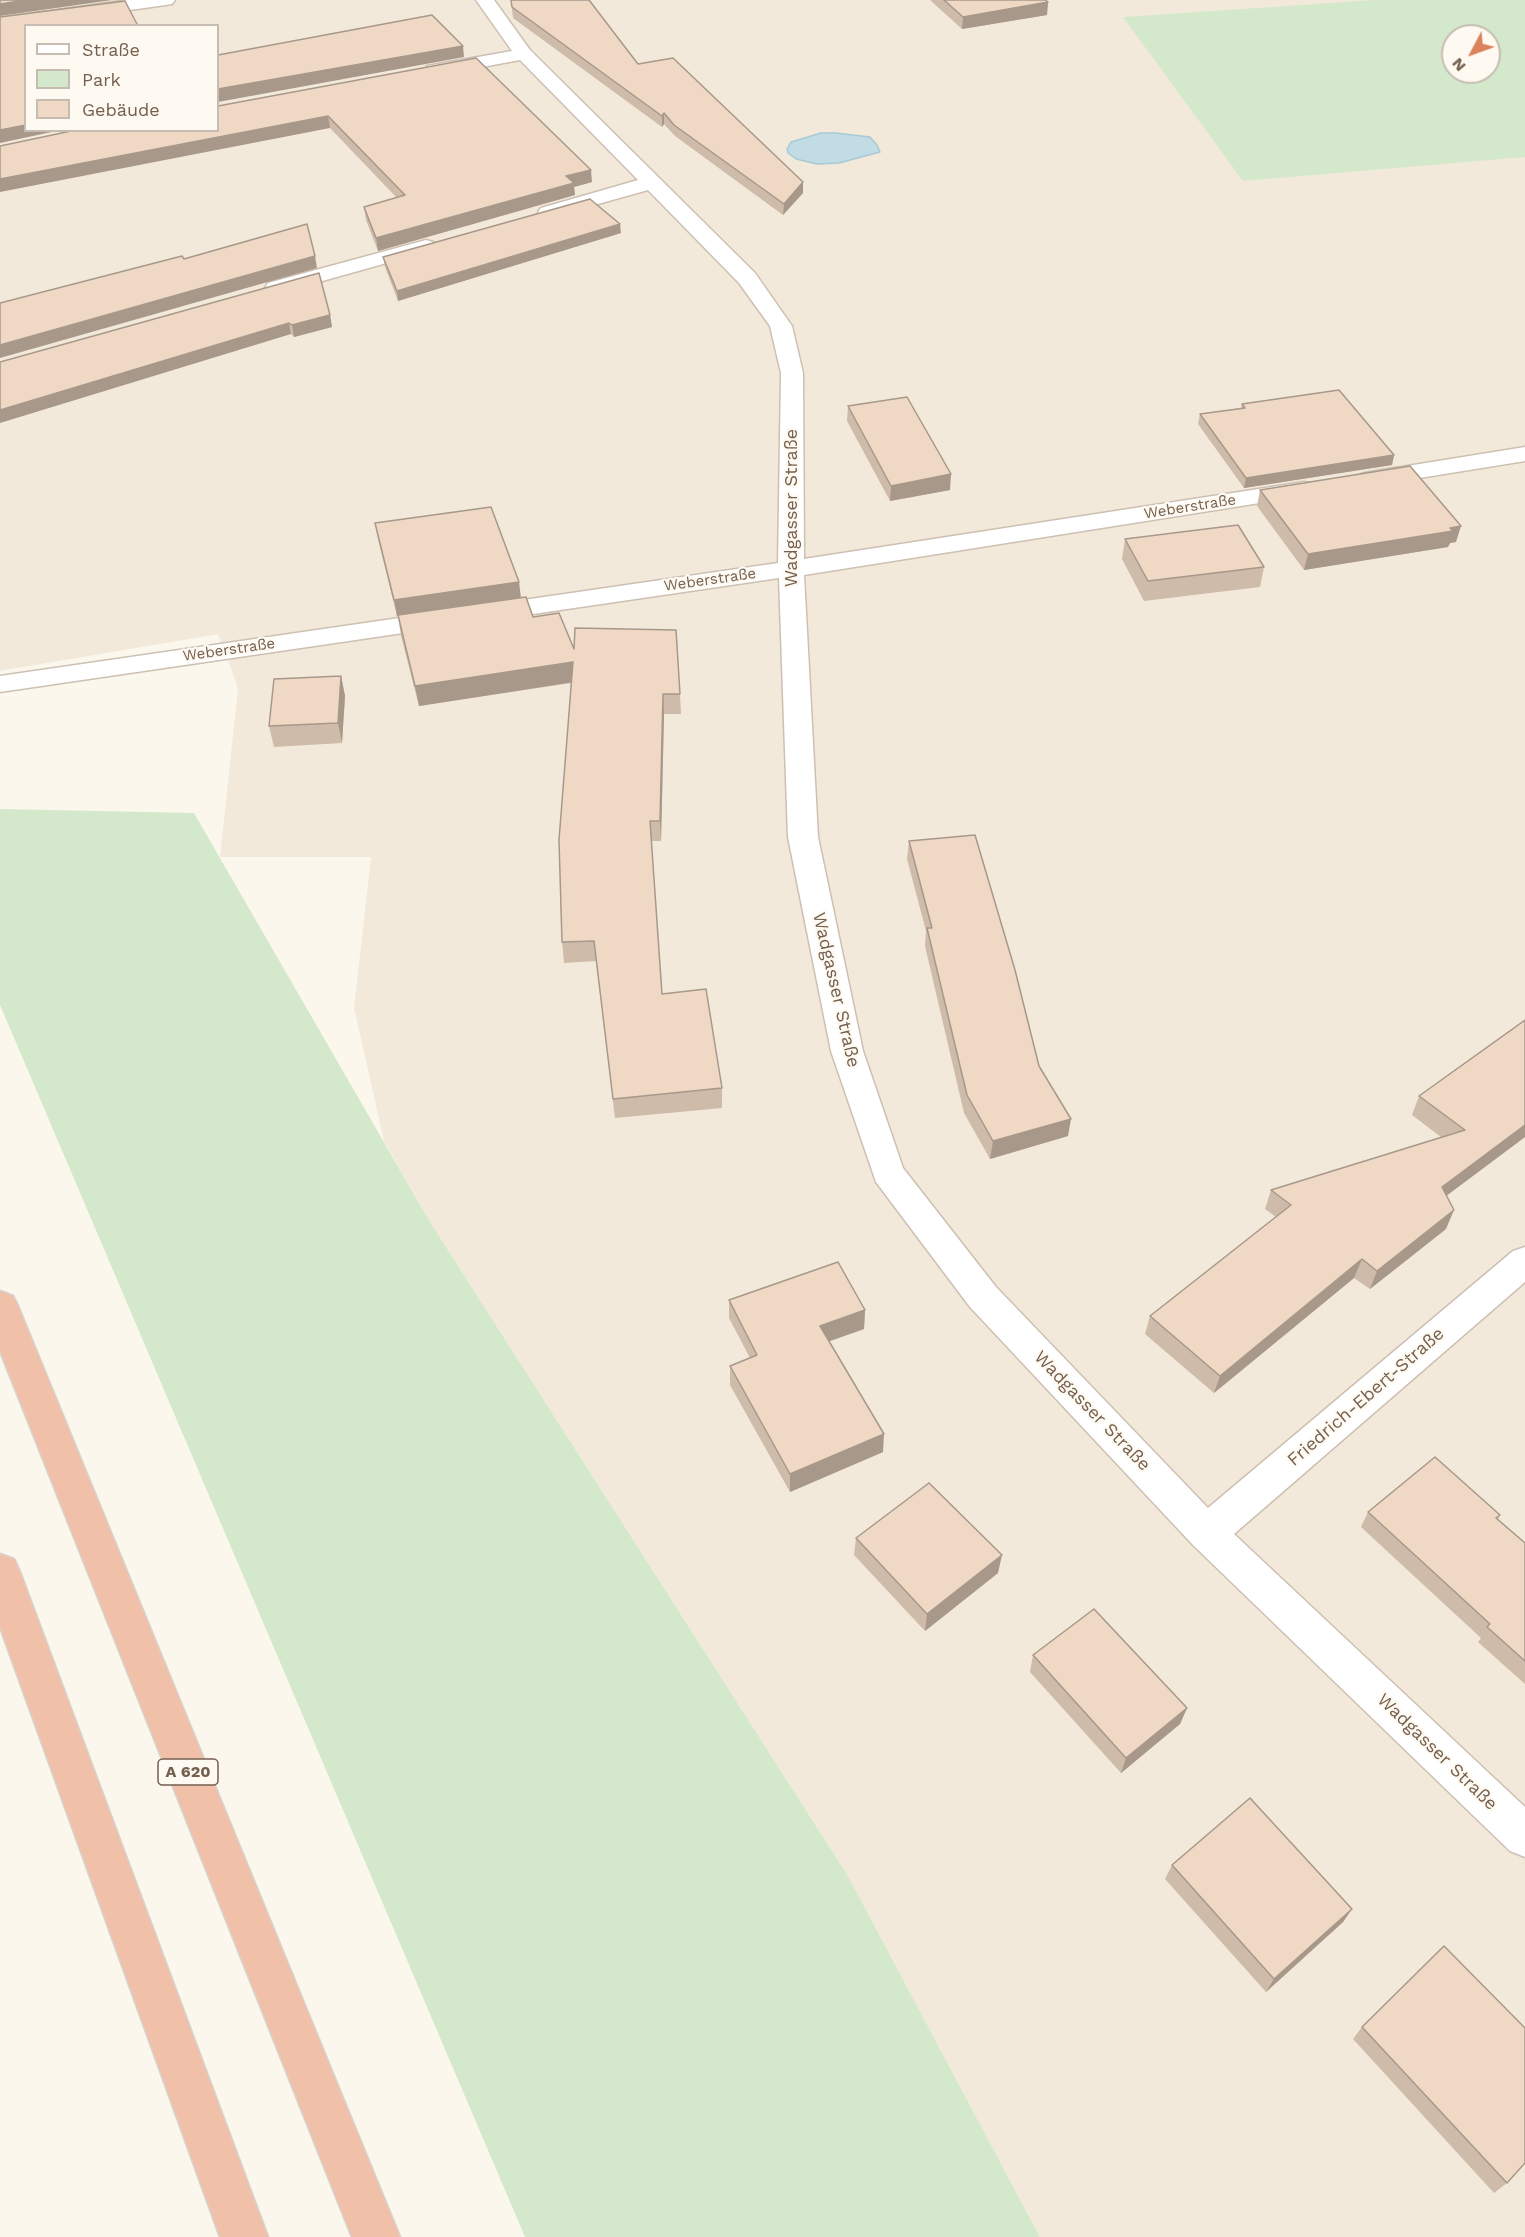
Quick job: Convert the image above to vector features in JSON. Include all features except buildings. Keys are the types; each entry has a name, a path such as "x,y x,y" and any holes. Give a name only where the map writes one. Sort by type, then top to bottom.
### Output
{"highway":[{"name":"A 620","path":"0,1306 376,2237"},
{"path":"0,1572 244,2237"}],"street":[{"path":"0,23 166,0"},
{"name":"Wadgasser Straße","path":"484,0 524,54 747,278 782,326 792,373 791,568 803,837 848,1051 888,1173 983,1297 1207,1533 1525,1836"},
{"path":"411,74 524,54"},
{"path":"527,218 652,182"},
{"path":"252,295 447,240"},
{"name":"Weberstraße","path":"0,684 791,568 1525,454"},
{"name":"Friedrich-Ebert-Straße","path":"1207,1533 1525,1261"}],"shaded area":[{"path":"0,0 1525,0 1525,2237 1040,2237 848,1876 430,1222 384,1141 354,1008 371,857 220,857 238,688 218,634 0,671"}],"green space":[{"path":"1375,0 1525,0 1525,157 1243,181 1123,17"},
{"path":"0,809 194,813 430,1222 848,1876 1040,2237 525,2237 0,1005"}],"water":[{"path":"821,133 870,137 880,152 839,163 817,164 796,159 788,153 787,149 791,142"}]}
